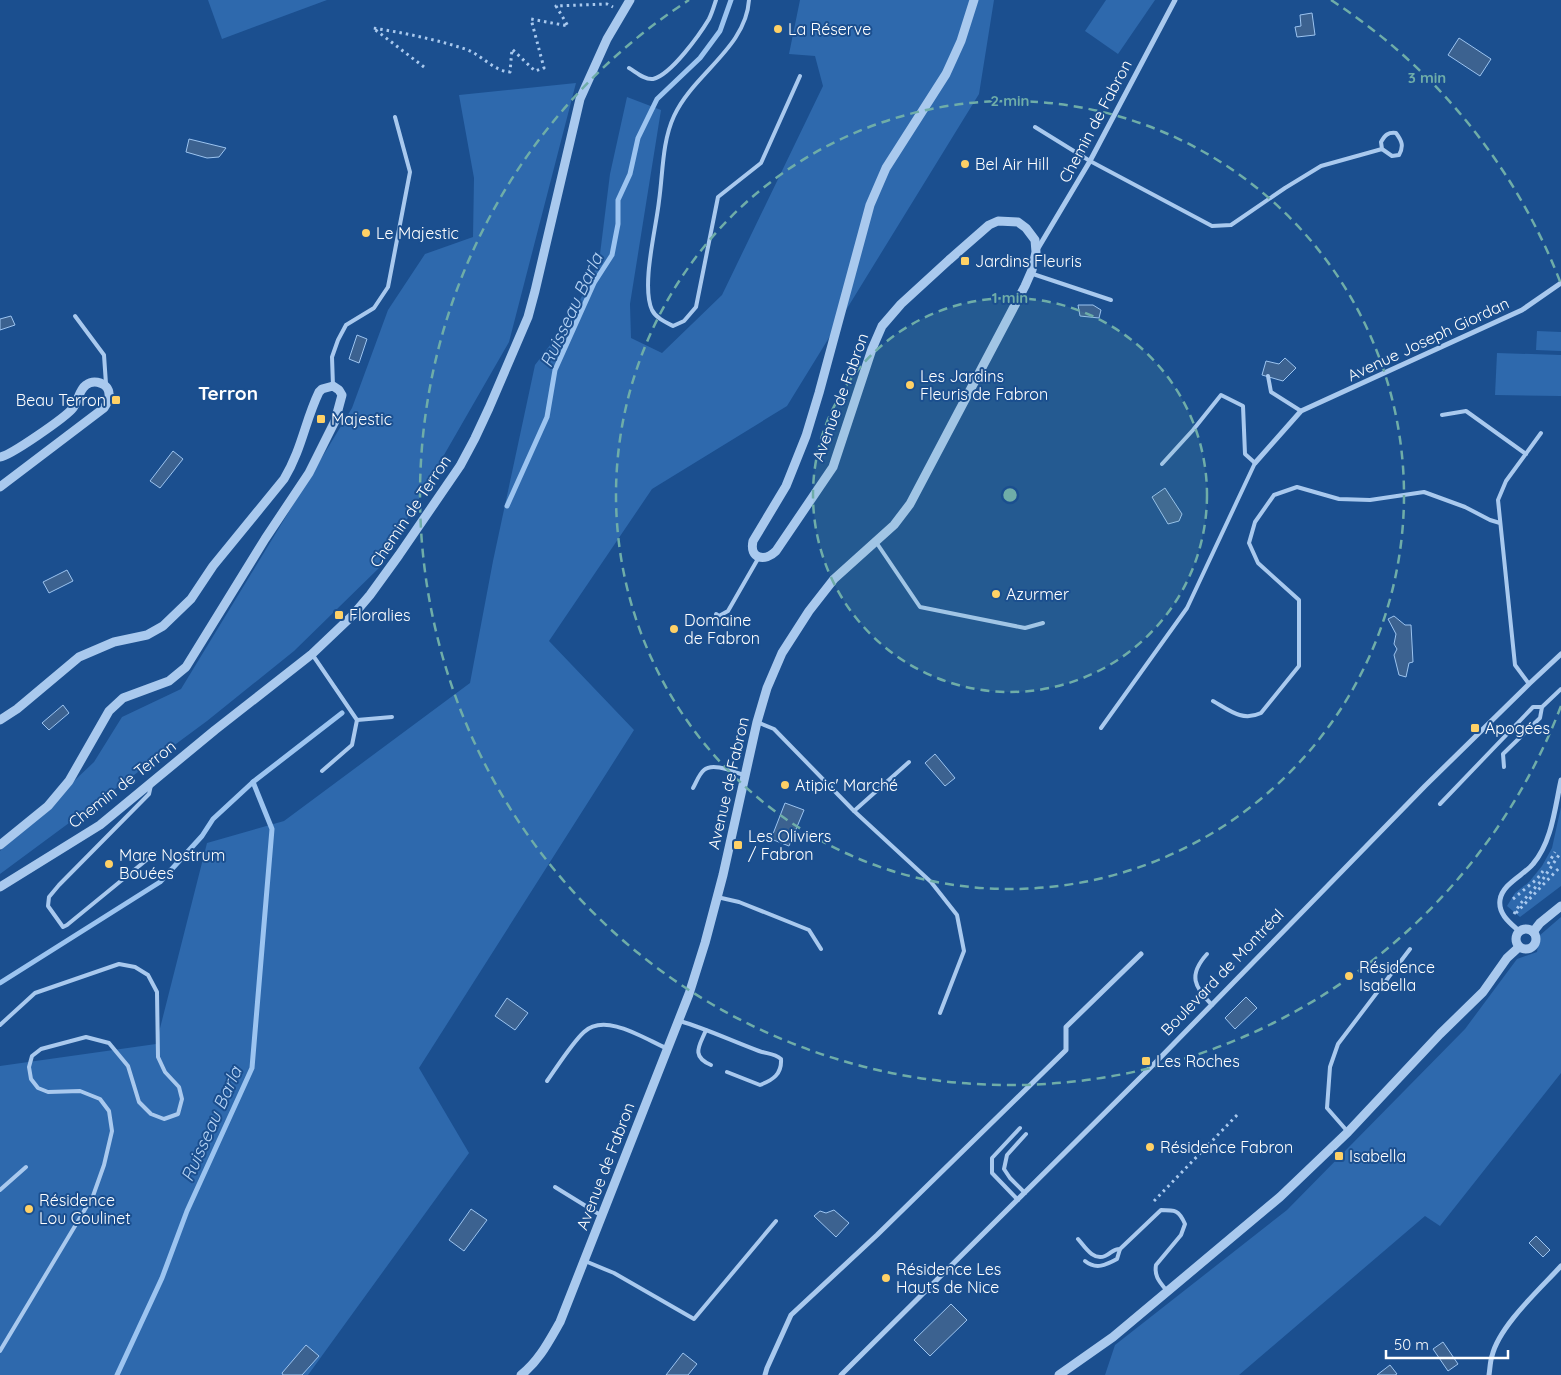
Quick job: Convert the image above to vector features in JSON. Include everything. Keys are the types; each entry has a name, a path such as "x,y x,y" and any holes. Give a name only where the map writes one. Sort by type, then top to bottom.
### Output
{"street":[{"name":"Chemin de Terron","path":"0,886 100,824 312,654 353,615 370,595 460,466 475,438 528,317 580,99 603,47 630,0"},
{"name":"Avenue de Fabron","path":"524,1374 547,1346 560,1322 678,1020 705,943 757,722 767,688 782,653 809,611 834,579 894,525 910,504 1030,273 1036,252 1034,240 1026,228 1018,222 998,221 989,225 948,260 901,304 882,326 872,350 833,467 776,551 770,557 758,557 754,554 751,548 753,541 786,486 806,436 870,205 886,168 946,74 962,41 974,0"},
{"name":"Chemin de Fabron","path":"1036,252 1090,161 1174,0"},
{"name":"Avenue Joseph Giordan","path":"1301,411 1522,310 1561,283"},
{"path":"0,457 19,448 72,410 81,389 91,382 100,382 110,392 109,400 104,408 0,488"},
{"name":"Chemin de Terron","path":"0,845 48,806 69,781 109,712 123,698 170,681 186,667 265,539 309,473 320,452 335,421 342,395 340,390 333,386"},
{"path":"0,720 17,709 79,657 114,642 147,635 163,626 191,599 213,566 284,479 300,449 319,392 322,389 333,386"},
{"path":"1255,463 1301,411"},
{"name":"Boulevard de Montréal","path":"841,1375 1026,1193 1425,786 1561,654"},
{"path":"1519,931 1503,914 1500,899 1503,892 1533,864 1541,851 1548,836 1561,780"},
{"path":"1533,932 1540,923 1561,906"},
{"path":"1526,929 1533,932 1536,939 1533,946 1526,950 1516,944 1515,937 1519,931 1526,929"},
{"path":"1059,1375 1113,1337 1280,1197 1348,1132 1440,1034 1483,992 1507,958 1519,947"},
{"path":"765,1375 791,1315 877,1235 1066,1050 1066,1027 1141,954"},
{"path":"1489,1375 1492,1354 1501,1334 1518,1312 1561,1266"}],"lane":[{"path":"628,68 642,77 652,79 660,76 681,58 710,17 716,0"},
{"path":"749,0 748,14 731,44 684,96 671,125 664,151 659,203 651,252 648,295 652,311 661,320 673,326 684,321 696,307 718,197 760,163 800,76"},
{"path":"333,386 332,357 346,325 374,308 388,287 410,172 396,117"},
{"path":"1035,127 1090,161 1212,226 1231,225 1321,166 1382,150 1392,156 1399,155 1402,150 1402,141 1396,133 1390,132 1385,136 1381,142 1382,150"},
{"path":"1030,273 1111,300"},
{"path":"75,316 104,355 106,387"},
{"path":"1268,376 1271,392 1301,411"},
{"path":"1101,728 1187,608 1255,463 1245,454 1243,406 1222,394 1162,464"},
{"path":"1442,415 1466,412 1526,454"},
{"path":"1529,684 1515,665 1498,500 1506,481 1541,433"},
{"path":"1213,701 1238,716 1253,717 1261,713 1299,666 1299,600 1258,563 1249,543 1255,522 1274,494 1297,487 1339,499 1370,500 1424,492 1465,507 1500,523"},
{"path":"876,542 920,607 1025,628 1043,623"},
{"path":"716,614 719,616 728,611 758,557"},
{"path":"312,654 357,720 352,745 322,771"},
{"path":"1504,767 1503,754 1540,718 1542,707 1561,689"},
{"path":"1440,804 1532,707 1542,707"},
{"path":"357,720 392,717"},
{"path":"757,722 774,729 854,812 931,882 957,915 964,951 940,1013"},
{"path":"854,812 910,762"},
{"path":"694,788 702,772 708,768 720,768 745,775"},
{"path":"150,783 149,794 49,897 48,906 58,923 62,927 68,925 155,853"},
{"path":"717,897 739,902 809,930 821,949"},
{"path":"1348,1132 1327,1108 1330,1067 1338,1044 1410,949"},
{"path":"1207,954 1197,965 1196,982 1203,996 1212,1005"},
{"path":"0,1025 35,993 119,964 135,967 148,975 157,992 158,1057 165,1072 179,1087 182,1099 178,1114 164,1119 151,1114 139,1102 128,1066 109,1043 86,1037 41,1049 32,1056 29,1067 31,1079 38,1088 48,1092 80,1091 100,1099 109,1112 112,1132 104,1165 93,1196 0,1351"},
{"path":"678,1020 781,1059 779,1073 774,1079 760,1085 727,1072"},
{"path":"547,1081 584,1032 600,1024 620,1027 666,1048"},
{"path":"706,1030 698,1053 703,1062 711,1065"},
{"path":"1018,1200 992,1173 992,1158 1020,1128"},
{"path":"1026,1134 1007,1155 1004,1169 1010,1178 1026,1193"},
{"path":"0,1190 26,1167"},
{"path":"555,1187 602,1216"},
{"path":"1085,1261 1095,1267 1105,1266 1117,1259 1120,1249 1161,1210 1173,1210 1181,1215 1184,1224 1181,1235 1156,1265 1156,1276 1167,1291"},
{"path":"585,1261 614,1274 694,1319 776,1221"},
{"path":"1078,1240 1091,1254 1098,1257 1105,1256 1114,1249 1120,1249"}],"path":[{"path":"424,67 373,28 411,35 467,50 502,72 510,72 512,49 535,71 544,68 531,19 568,26 556,6 606,4 623,10"},
{"path":"1561,852 1543,879 1520,904 1512,917 1561,866"},
{"path":"1154,1202 1239,1114"}],"shaded area":[{"path":"208,0 327,0 222,39"},
{"path":"800,0 994,0 979,94 787,406 652,489 549,641 634,730 419,1068 469,1153 308,1375 0,1375 0,1066 156,1044 207,843 284,821 470,683 493,561 535,365 572,316 599,262 610,174 627,97 661,110 630,304 631,338 662,353 722,295 823,86 815,56 789,54"},
{"path":"1106,0 1155,0 1118,54 1085,31"},
{"path":"1312,13 1315,35 1297,37 1295,27 1301,26 1300,15"},
{"path":"1459,38 1491,59 1480,76 1448,55"},
{"path":"576,83 509,342 379,568 294,651 207,721 0,874 0,851 94,762 122,717 181,689 352,408 388,310 425,254 473,237 474,178 459,95"},
{"path":"189,139 226,148 219,157 207,158 186,152"},
{"path":"1078,305 1093,305 1101,310 1099,318 1080,316"},
{"path":"11,316 15,325 0,330 0,319"},
{"path":"1537,331 1561,332 1561,351 1536,350"},
{"path":"357,335 367,339 359,363 349,359"},
{"path":"1497,353 1561,355 1561,396 1495,395"},
{"path":"1285,358 1296,368 1283,381 1262,375 1266,361 1279,364"},
{"path":"173,451 183,459 160,488 150,481"},
{"path":"1165,488 1182,514 1179,521 1168,524 1152,497"},
{"path":"67,570 73,581 49,593 43,582"},
{"path":"1394,616 1405,625 1411,625 1413,662 1409,663 1406,677 1399,675 1394,655 1397,649 1394,644 1396,634 1388,619"},
{"path":"63,705 69,713 49,730 42,723"},
{"path":"935,754 955,778 945,786 925,763"},
{"path":"785,803 804,810 789,846 771,839"},
{"path":"1561,807 1561,886 1520,917 1507,906 1515,893 1529,882 1542,866 1552,848"},
{"path":"1561,917 1561,1073 1440,1226 1425,1216 1239,1375 1105,1375 1115,1345 1287,1210 1465,1029 1517,959 1537,952 1539,936"},
{"path":"1246,997 1257,1008 1235,1029 1225,1018"},
{"path":"507,998 528,1013 515,1030 495,1016"},
{"path":"471,1209 487,1220 464,1251 449,1240"},
{"path":"834,1210 849,1223 836,1237 814,1216 820,1211 826,1213"},
{"path":"1536,1236 1550,1250 1543,1257 1529,1243"},
{"path":"951,1304 967,1320 930,1356 914,1340"},
{"path":"1443,1342 1458,1364 1448,1371 1433,1349"},
{"path":"306,1345 319,1356 302,1375 283,1375 282,1373"},
{"path":"683,1353 697,1364 688,1375 666,1375"},
{"path":"1390,1365 1397,1374 1377,1375"}],"waterway":[{"name":"Ruisseau Barla","path":"507,506 547,417 555,370 594,283 612,255 618,224 618,200 630,174 638,138 657,99 700,58 720,31 731,0"},
{"name":"Ruisseau Barla","path":"117,1375 162,1278 187,1211 252,1068 272,829 253,782 342,713"},
{"name":"Ruisseau Barla","path":"0,983 160,882 202,836 213,819 253,782"}],"place":[{"name":"La Réserve","path":"778,29"},
{"name":"Bel Air Hill","path":"965,164"},
{"name":"Le Majestic","path":"366,233"},
{"name":"Jardins Fleuris","path":"965,261"},
{"name":"Les Jardins Fleuris de Fabron","path":"910,385"},
{"name":"Beau Terron","path":"116,400"},
{"name":"Majestic","path":"321,419"},
{"name":"Azurmer","path":"996,594"},
{"name":"Floralies","path":"339,615"},
{"name":"Domaine de Fabron","path":"674,629"},
{"name":"Apogées","path":"1475,728"},
{"name":"Atipic' Marché","path":"785,785"},
{"name":"Les Oliviers / Fabron","path":"738,845"},
{"name":"Mare Nostrum Bouées","path":"109,864"},
{"name":"Résidence Isabella","path":"1349,976"},
{"name":"Les Roches","path":"1146,1061"},
{"name":"Résidence Fabron","path":"1150,1147"},
{"name":"Isabella","path":"1339,1156"},
{"name":"Résidence Lou Coulinet","path":"29,1209"},
{"name":"Résidence Les Hauts de Nice","path":"886,1278"}],"district":[{"name":"Terron","path":"228,393"}]}
